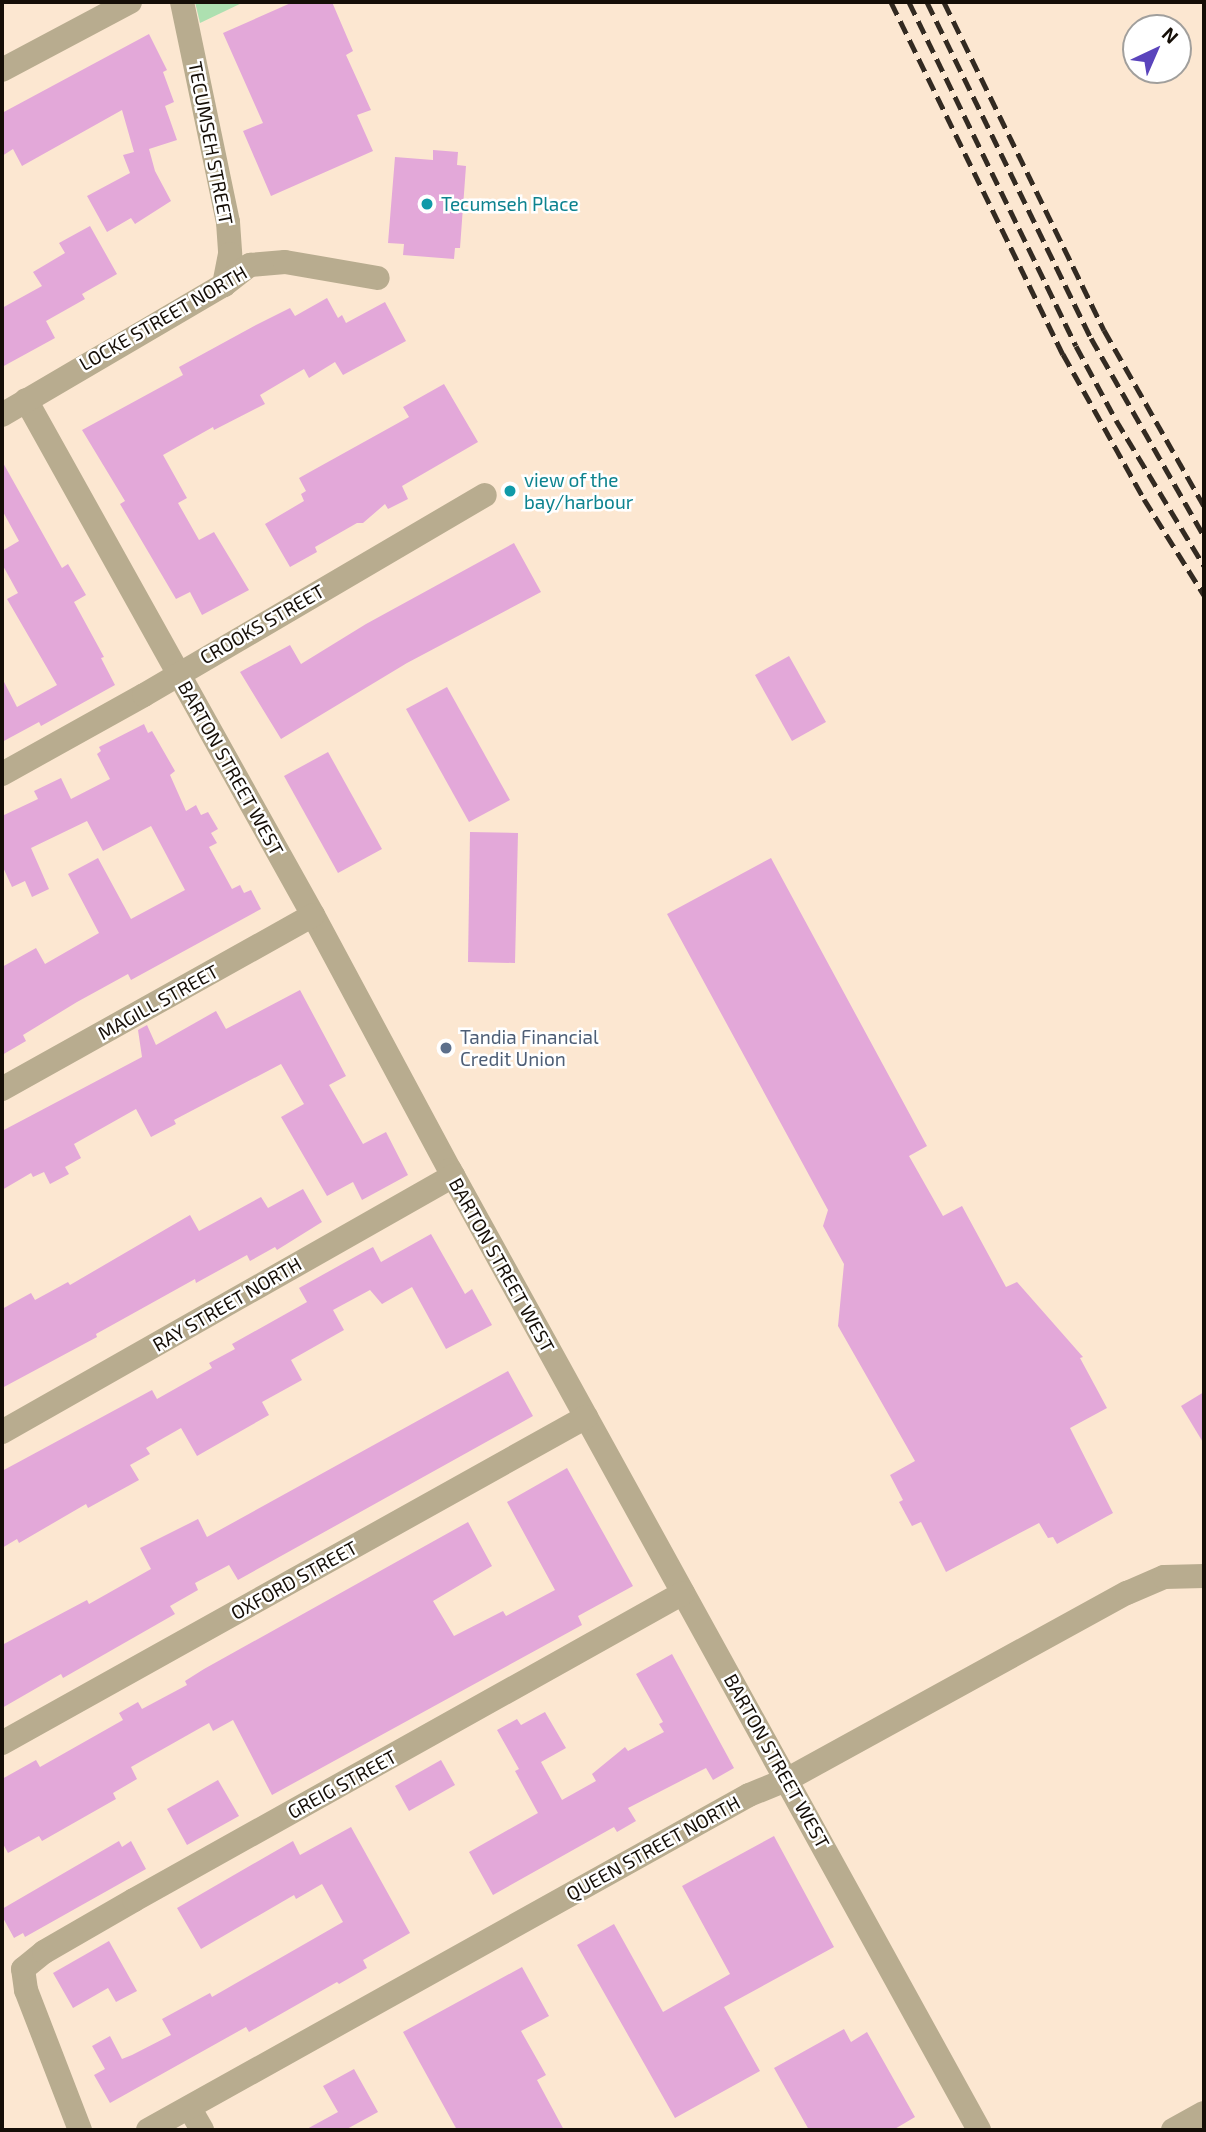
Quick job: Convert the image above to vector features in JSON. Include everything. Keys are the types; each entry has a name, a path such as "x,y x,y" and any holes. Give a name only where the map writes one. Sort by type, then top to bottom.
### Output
{"street":[{"path":"2,70 130,2"},
{"name":"TECUMSEH STREET","path":"182,2 228,222 230,254 224,285"},
{"name":"LOCKE STREET NORTH","path":"2,415 224,285 250,265 285,262 378,278"},
{"name":"BARTON STREET WEST","path":"26,400 313,915 453,1176 788,1779 979,2130"},
{"name":"CROOKS STREET","path":"2,774 485,495"},
{"name":"MAGILL STREET","path":"2,1089 313,915"},
{"name":"RAY STREET NORTH","path":"2,1432 453,1176"},
{"name":"OXFORD STREET","path":"2,1743 586,1417"},
{"name":"QUEEN STREET NORTH","path":"148,2130 196,2120 749,1795 788,1779 1127,1592 1164,1577 1204,1576"},
{"name":"GREIG STREET","path":"80,2130 26,1990 23,1969 44,1952 683,1593"},
{"path":"1172,2130 1204,2113"}],"green space":[{"path":"195,2 244,2 200,23"}],"building":[{"path":"293,2 332,2 353,51 346,55 371,110 357,115 373,151 271,196 243,131 263,123 223,33"},
{"path":"149,34 167,70 163,72 174,102 165,106 177,140 149,149 155,171 171,201 135,224 131,218 107,232 87,196 130,173 123,155 134,152 122,110 22,166 13,149 2,156 2,113"},
{"name":"Tecumseh Place","path":"433,150 458,152 457,165 466,166 460,248 455,248 454,259 403,255 404,244 388,243 395,157 433,160"},
{"path":"90,226 117,274 82,294 85,299 46,321 55,338 2,367 2,308 42,286 33,272 65,253 59,243"},
{"path":"327,298 338,318 342,315 346,323 385,302 406,341 343,375 335,362 309,378 304,369 260,395 265,404 214,430 213,427 163,455 187,498 178,503 199,540 214,532 249,590 202,615 190,592 176,599 120,504 125,501 82,430 183,375 179,367 256,325 290,308 295,316"},
{"path":"444,384 478,442 402,486 408,499 388,509 385,504 363,523 357,523 315,547 317,552 290,567 265,524 304,501 301,494 306,491 299,478 409,417 403,407"},
{"path":"2,461 62,568 68,564 86,595 74,602 104,657 101,658 115,685 41,726 39,722 2,742 2,678 17,707 57,685 7,599 18,593 2,564 2,551 19,541 2,510"},
{"path":"514,543 541,592 407,663 281,739 240,672 290,645 301,664 366,624"},
{"path":"789,656 826,722 792,741 755,675"},
{"path":"447,687 510,800 469,822 406,709"},
{"path":"144,724 148,733 152,731 175,771 170,775 186,811 196,805 201,815 208,812 218,829 211,833 217,843 209,847 232,889 240,885 244,893 251,890 261,909 131,980 128,974 77,1002 23,1035 26,1041 2,1055 2,967 36,948 45,964 99,933 68,874 98,858 131,919 185,890 151,826 103,851 87,821 31,848 49,889 32,897 25,881 12,887 2,865 2,816 38,799 34,791 61,778 71,799 110,779 97,754 101,751 99,747"},
{"path":"328,752 382,849 338,873 284,776"},
{"path":"470,832 518,833 515,963 468,962"},
{"path":"771,858 927,1146 909,1156 943,1216 962,1206 1006,1287 1017,1282 1083,1357 1080,1358 1107,1408 1070,1428 1113,1513 1057,1544 1053,1537 1048,1538 1039,1523 946,1572 921,1522 912,1526 899,1502 903,1500 890,1475 915,1461 838,1326 844,1264 823,1226 828,1210 667,914"},
{"path":"300,990 346,1076 329,1085 363,1144 386,1132 408,1175 362,1200 353,1182 327,1196 281,1117 304,1104 281,1064 174,1120 176,1124 151,1137 136,1109 74,1144 81,1158 65,1167 69,1174 50,1184 44,1172 33,1177 31,1173 2,1190 2,1131 142,1057 138,1030 147,1025 156,1045 216,1011 226,1029"},
{"path":"303,1189 322,1222 277,1250 275,1247 250,1261 247,1255 196,1283 195,1279 96,1334 97,1337 2,1388 2,1309 31,1293 35,1300 68,1282 70,1285 190,1215 199,1231 261,1197 268,1208"},
{"path":"431,1234 465,1294 472,1289 492,1325 446,1349 412,1287 382,1304 370,1290 333,1310 344,1330 291,1360 302,1380 262,1402 269,1415 197,1456 181,1428 146,1448 150,1454 130,1465 139,1480 88,1508 86,1504 19,1543 17,1539 2,1548 2,1471 152,1390 157,1399 212,1368 209,1363 235,1349 232,1344 307,1302 299,1288 360,1254 373,1247 381,1262"},
{"path":"508,1371 533,1416 238,1580 229,1565 195,1583 198,1590 170,1606 175,1614 63,1678 61,1674 2,1708 2,1645 87,1600 89,1604 151,1569 140,1548 198,1519 207,1537"},
{"path":"1204,1392 1204,1444 1181,1406"},
{"path":"567,1468 633,1586 578,1616 582,1625 272,1795 233,1720 213,1731 209,1723 131,1767 137,1779 113,1793 116,1799 42,1841 39,1836 8,1853 2,1842 2,1779 36,1760 40,1767 123,1720 119,1713 138,1702 142,1709 187,1685 185,1681 204,1669 468,1522 492,1566 433,1601 454,1636 503,1611 506,1616 555,1590 507,1502"},
{"path":"672,1654 734,1768 713,1780 706,1768 628,1808 636,1821 617,1832 614,1827 493,1895 469,1852 538,1813 515,1771 519,1769 497,1730 517,1719 521,1725 545,1712 566,1748 541,1762 562,1800 596,1781 592,1774 625,1747 628,1751 664,1732 659,1724 663,1722 636,1674"},
{"path":"441,1760 455,1785 409,1811 395,1786"},
{"path":"218,1780 239,1816 187,1845 167,1809"},
{"path":"351,1827 410,1933 363,1960 367,1968 339,1984 337,1982 249,2032 246,2027 110,2103 94,2075 105,2069 92,2046 110,2036 122,2059 132,2055 171,2035 162,2019 210,1993 212,1997 343,1922 322,1884 296,1899 294,1895 201,1949 177,1908 293,1841 300,1855"},
{"path":"774,1836 834,1947 724,2007 760,2071 675,2118 577,1945 614,1924 663,2012 730,1974 682,1886"},
{"path":"119,1841 122,1847 131,1841 146,1869 25,1937 23,1933 14,1938 2,1916 2,1909"},
{"path":"109,1941 137,1991 116,2002 108,1988 73,2008 53,1973"},
{"path":"522,1967 549,2016 521,2031 546,2075 537,2080 564,2130 457,2130 403,2032"},
{"path":"844,2029 851,2042 867,2032 915,2117 893,2130 809,2130 774,2068"},
{"path":"354,2069 378,2112 345,2130 305,2130 338,2112 323,2086"}],"railway":[{"path":"891,2 1063,354 1144,499 1204,595"},
{"path":"909,2 1076,346 1116,420 1204,566"},
{"path":"927,2 1091,338 1204,536"},
{"path":"944,2 1104,330 1204,506"}],"place":[{"name":"Tecumseh Place","path":"427,204"},
{"name":"view of the bay/harbour","path":"510,491"},
{"name":"Tandia Financial Credit Union","path":"446,1048"}]}
